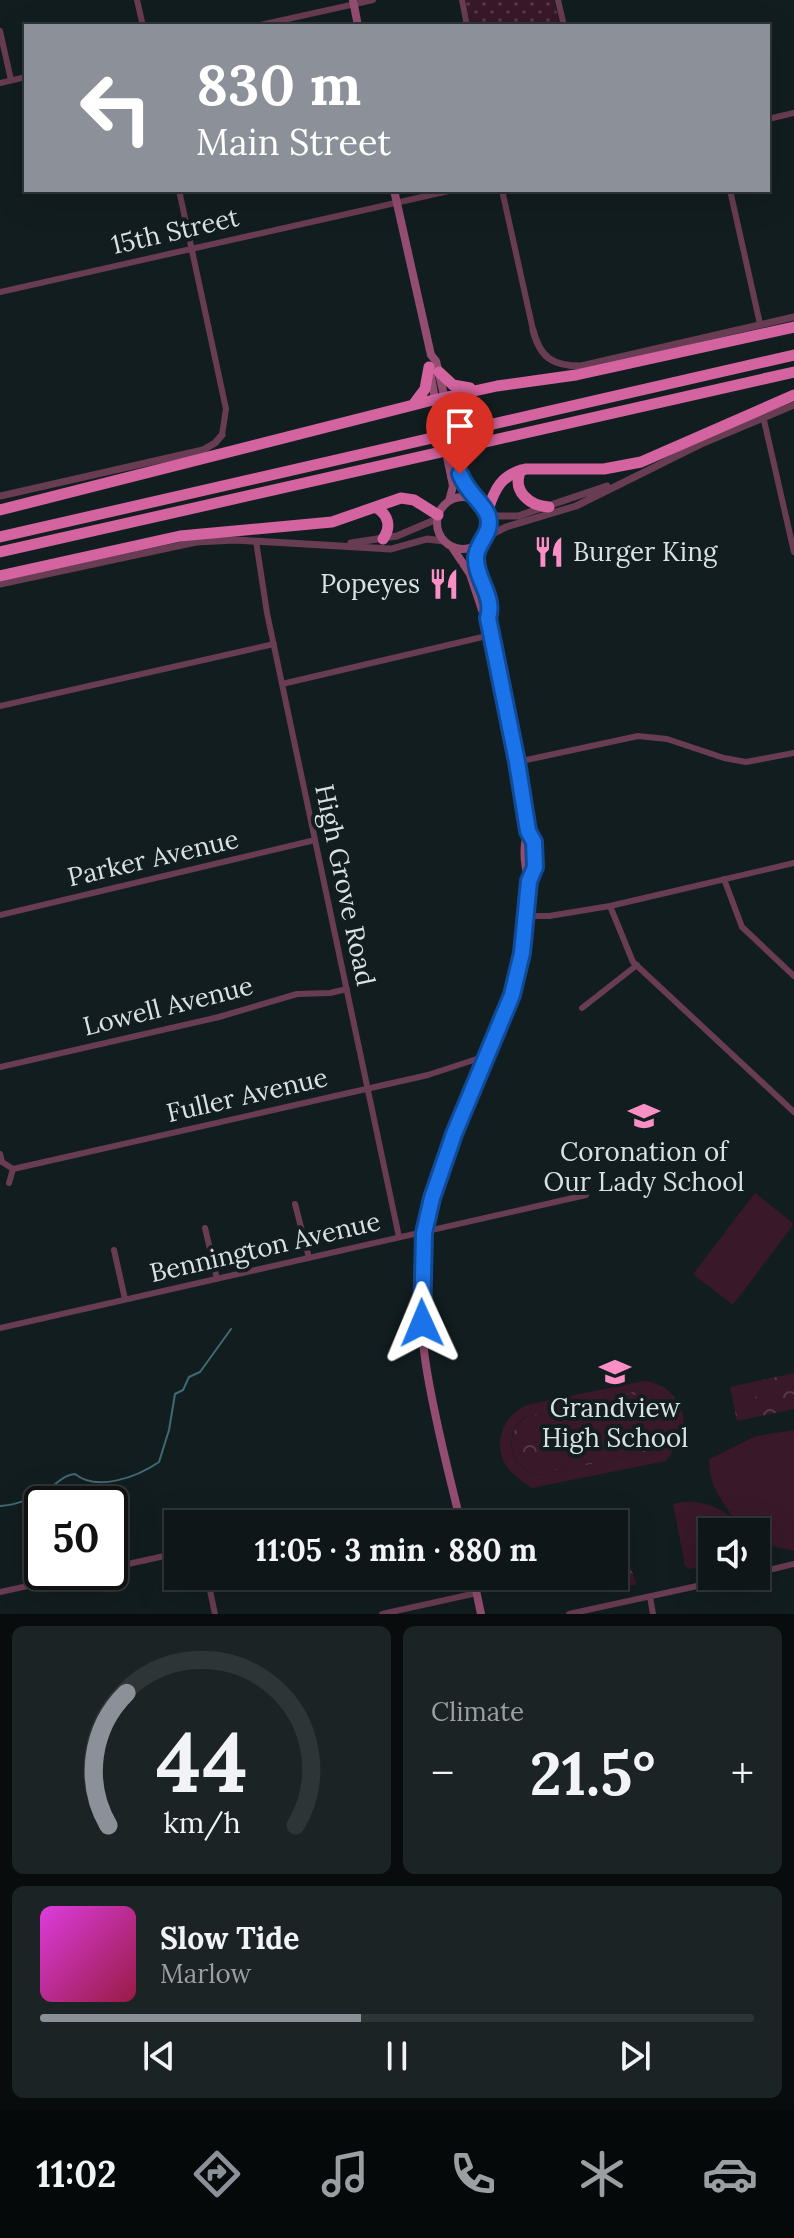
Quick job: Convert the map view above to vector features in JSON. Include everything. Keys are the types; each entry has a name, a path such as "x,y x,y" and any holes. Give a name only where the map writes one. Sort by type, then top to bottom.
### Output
{"highway":[{"path":"0,510 413,405 441,404 478,390 576,375 794,327"},
{"path":"0,537 794,355"},
{"path":"413,405 425,389 433,365 453,385 478,390"},
{"path":"0,552 794,372"},
{"path":"488,514 497,486 505,477 521,470 604,469 641,462 794,395"},
{"path":"521,470 518,482 526,499 536,506 549,507"},
{"path":"0,576 180,536 322,524 395,499 410,499 438,517"},
{"path":"375,507 384,513 388,523 383,539"}],"main road":[{"path":"353,2 358,24"},
{"path":"394,192 456,475 488,514 486,537 479,545 466,550 448,544"},
{"path":"456,475 449,501 438,517 438,531 470,574 483,613 488,618"},
{"path":"449,501 463,497 475,500"},
{"path":"458,1510 427,1366 422,1323 424,1233 443,1162 512,995 527,916 529,881 535,867 534,842 528,831 488,618 490,604 477,564 479,545"},
{"path":"476,1590 481,1614"}],"street":[{"path":"137,0 143,24"},
{"path":"264,24 373,0"},
{"path":"462,0 467,24"},
{"path":"558,0 564,24"},
{"path":"0,31 11,80"},
{"path":"0,83 24,77"},
{"path":"770,119 794,113"},
{"path":"0,496 203,450 222,435 226,409 179,192"},
{"name":"15th Street","path":"0,292 444,192"},
{"path":"502,192 535,341 544,355 561,366 581,366 794,317"},
{"path":"730,192 760,324"},
{"path":"486,537 506,527 576,506 763,416 794,405"},
{"path":"763,416 794,552"},
{"path":"488,514 510,517 617,484"},
{"path":"783,505 794,502"},
{"path":"341,545 411,532 438,517"},
{"path":"0,584 168,546 220,540 391,549 427,539 448,544"},
{"name":"High Grove Road","path":"256,541 282,684 399,1237"},
{"path":"282,684 491,635"},
{"path":"0,706 274,644"},
{"path":"517,762 638,736 667,739 746,762 794,753"},
{"name":"Parker Avenue","path":"0,915 315,840"},
{"path":"527,916 549,916 610,906 794,863"},
{"path":"724,879 742,927 794,976"},
{"path":"610,906 622,940 637,965 794,1112"},
{"path":"582,1008 637,965"},
{"name":"Lowell Avenue","path":"0,1067 219,1017 297,994 347,989"},
{"name":"Fuller Avenue","path":"13,1169 428,1075 489,1055"},
{"path":"0,1154 2,1162 13,1169 9,1183"},
{"name":"Bennington Avenue","path":"0,1328 586,1195"},
{"path":"295,1204 309,1258"},
{"path":"205,1228 217,1279"},
{"path":"114,1250 125,1299"},
{"path":"128,1564 164,1556"},
{"path":"770,1570 794,1564"},
{"path":"569,1614 698,1586"},
{"path":"0,1592 24,1587"},
{"path":"210,1590 215,1614"},
{"path":"382,1614 477,1593"},
{"path":"650,1597 653,1614"}],"green space":[{"path":"465,0 554,0 560,24 471,24"},
{"path":"755,1193 794,1224 733,1305 693,1274"},
{"path":"794,1373 794,1409 737,1421 730,1387"},
{"path":"643,1381 652,1382 675,1398 684,1424 680,1441 666,1461 532,1488 509,1470 500,1448 507,1421 530,1404","holes":["637,1391 651,1393 653,1399 649,1400 657,1440 661,1439 663,1446 659,1449 542,1475 523,1467 512,1452 513,1434 525,1417"]},
{"path":"761,1384 763,1395 740,1400 737,1389"},
{"path":"637,1391 651,1392 653,1399 649,1400 657,1439 661,1439 663,1446 659,1449 542,1475 531,1472 516,1459 512,1450 514,1431 529,1415"},
{"path":"643,1395 654,1447 541,1471 530,1419 533,1416"},
{"path":"764,1400 766,1411 743,1416 740,1405"},
{"path":"794,1430 794,1551 770,1546 770,1518 733,1518 713,1485 709,1459 756,1436"},
{"path":"690,1502 720,1510 732,1518 698,1518 698,1567 690,1569 685,1566 673,1504"},
{"path":"628,1558 636,1584 628,1587"}],"waterway":[{"path":"0,1506 33,1497 71,1475 105,1482 140,1473 159,1462 169,1430 175,1394 183,1390 189,1377 200,1372 231,1329"}],"place":[{"name":"Burger King","path":"549,552"},
{"name":"Popeyes","path":"444,584"},
{"name":"Coronation of Our Lady School","path":"644,1116"},
{"name":"Grandview High School","path":"615,1372"}],"route":[{"path":"422,1323 424,1233 432,1198 454,1134 512,995 522,953 529,881 535,867 534,842 528,831 488,618 490,604 477,564 476,554 486,537 488,516 470,494 460,474"}]}
